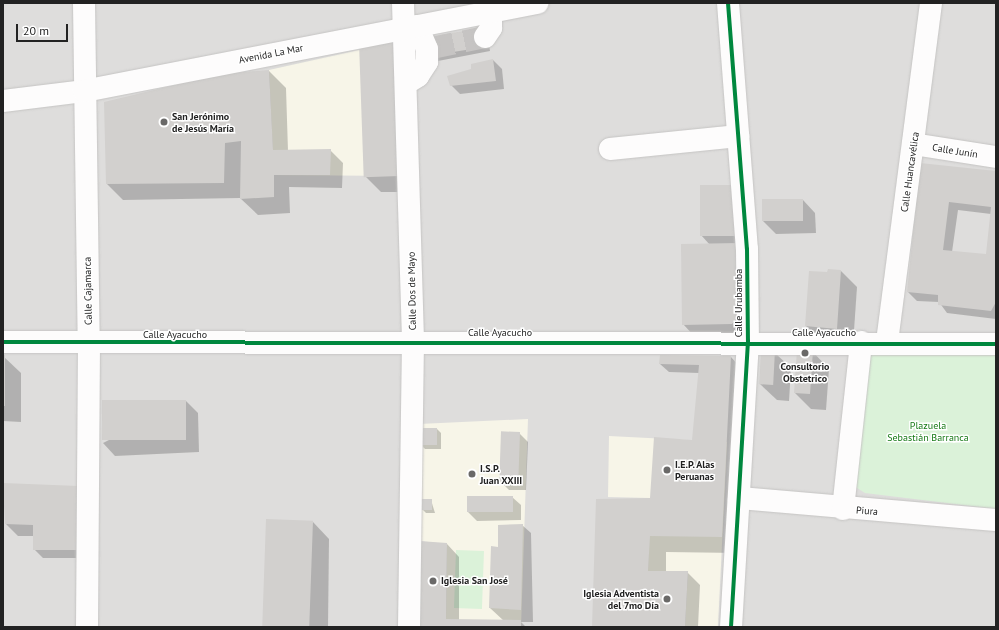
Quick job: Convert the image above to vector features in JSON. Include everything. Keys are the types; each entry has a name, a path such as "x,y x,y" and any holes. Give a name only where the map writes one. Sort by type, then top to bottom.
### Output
{"street":[{"name":"Calle Cajamarca","path":"84,3 84,91 89,343 87,627"},
{"name":"Calle Dos de Mayo","path":"403,3 412,26 407,83 413,341 409,627"},
{"name":"Avenida La Mar","path":"3,101 84,91 412,26 538,3"},
{"name":"Calle Urubamba","path":"728,3 747,249 748,341 731,627"},
{"name":"Calle Huancavélica","path":"887,342 931,3"},
{"path":"485,37 491,28 491,12"},
{"path":"407,83 424,66 430,48 412,26"},
{"path":"610,149 738,136"},
{"name":"Calle Junín","path":"913,144 996,158"},
{"name":"Calle Ayacucho","path":"3,342 748,341 996,344"},
{"path":"844,510 861,342"},
{"name":"Piura","path":"739,498 844,510 996,520"}],"shaded area":[{"path":"3,3 996,3 996,627 3,627"},
{"path":"395,42 399,176 274,175 269,70"},
{"name":"I.S.P. Juan XXIII","path":"528,419 521,627 446,619 447,544 419,541 419,424"},
{"name":"I.E.P. Alas Peruanas","path":"609,436 727,442 718,627 685,627 688,571 648,571 650,498 608,497"}],"green space":[{"name":"Plazuela Sebastián Barranca","path":"874,352 996,354 996,509 865,493 857,488 854,483 870,355"},
{"path":"456,550 484,551 482,609 454,608"}],"building":[{"path":"483,28 486,47 433,55 430,36"},
{"path":"395,42 400,176 364,177 359,43"},
{"path":"493,59 496,81 450,86 447,76 471,69 471,64"},
{"name":"San Jerónimo de Jesús María","path":"269,70 273,150 331,149 330,175 274,175 274,197 240,199 241,141 225,143 224,183 106,184 104,102 221,74"},
{"path":"920,163 996,171 996,302 991,311 938,305 938,295 907,292","holes":["949,202 991,207 986,254 943,250"]},
{"path":"700,185 735,185 735,236 700,236"},
{"path":"762,199 803,199 803,221 762,221"},
{"path":"739,243 740,315 732,324 682,325 681,244"},
{"path":"828,269 841,270 837,329 805,326 809,271 827,272"},
{"path":"761,349 775,350 773,385 759,384"},
{"path":"797,350 813,351 810,394 794,393"},
{"path":"3,355 5,355 5,406 3,406"},
{"path":"660,355 731,356 722,537 650,536 648,571 688,571 685,627 592,627 596,499 650,498 654,437 692,440 699,365 659,364"},
{"path":"102,400 186,400 186,440 102,440"},
{"path":"421,428 437,428 437,445 421,445"},
{"path":"501,431 520,432 518,482 499,481"},
{"path":"3,483 78,486 78,550 33,550 33,525 5,524"},
{"path":"467,496 513,496 513,512 467,512"},
{"path":"421,499 432,499 432,510 421,510"},
{"path":"266,519 313,521 309,627 262,627"},
{"path":"523,524 521,610 489,608 491,546 498,547 498,525"},
{"name":"Iglesia San José","path":"419,541 447,543 446,619 521,620 521,627 420,627"}],"tunnel":[{"path":"432,48 485,37"}],"cycle path":[{"path":"728,3 747,249 748,341 731,627"},
{"path":"3,342 996,344"}],"place":[{"name":"San Jerónimo de Jesús María","path":"164,122"},
{"name":"Consultorio Obstetrico","path":"805,353"},
{"name":"I.E.P. Alas Peruanas","path":"667,470"},
{"name":"I.S.P. Juan XXIII","path":"472,474"},
{"name":"Iglesia San José","path":"433,581"},
{"name":"Iglesia Adventista del 7mo Día","path":"667,599"}]}
